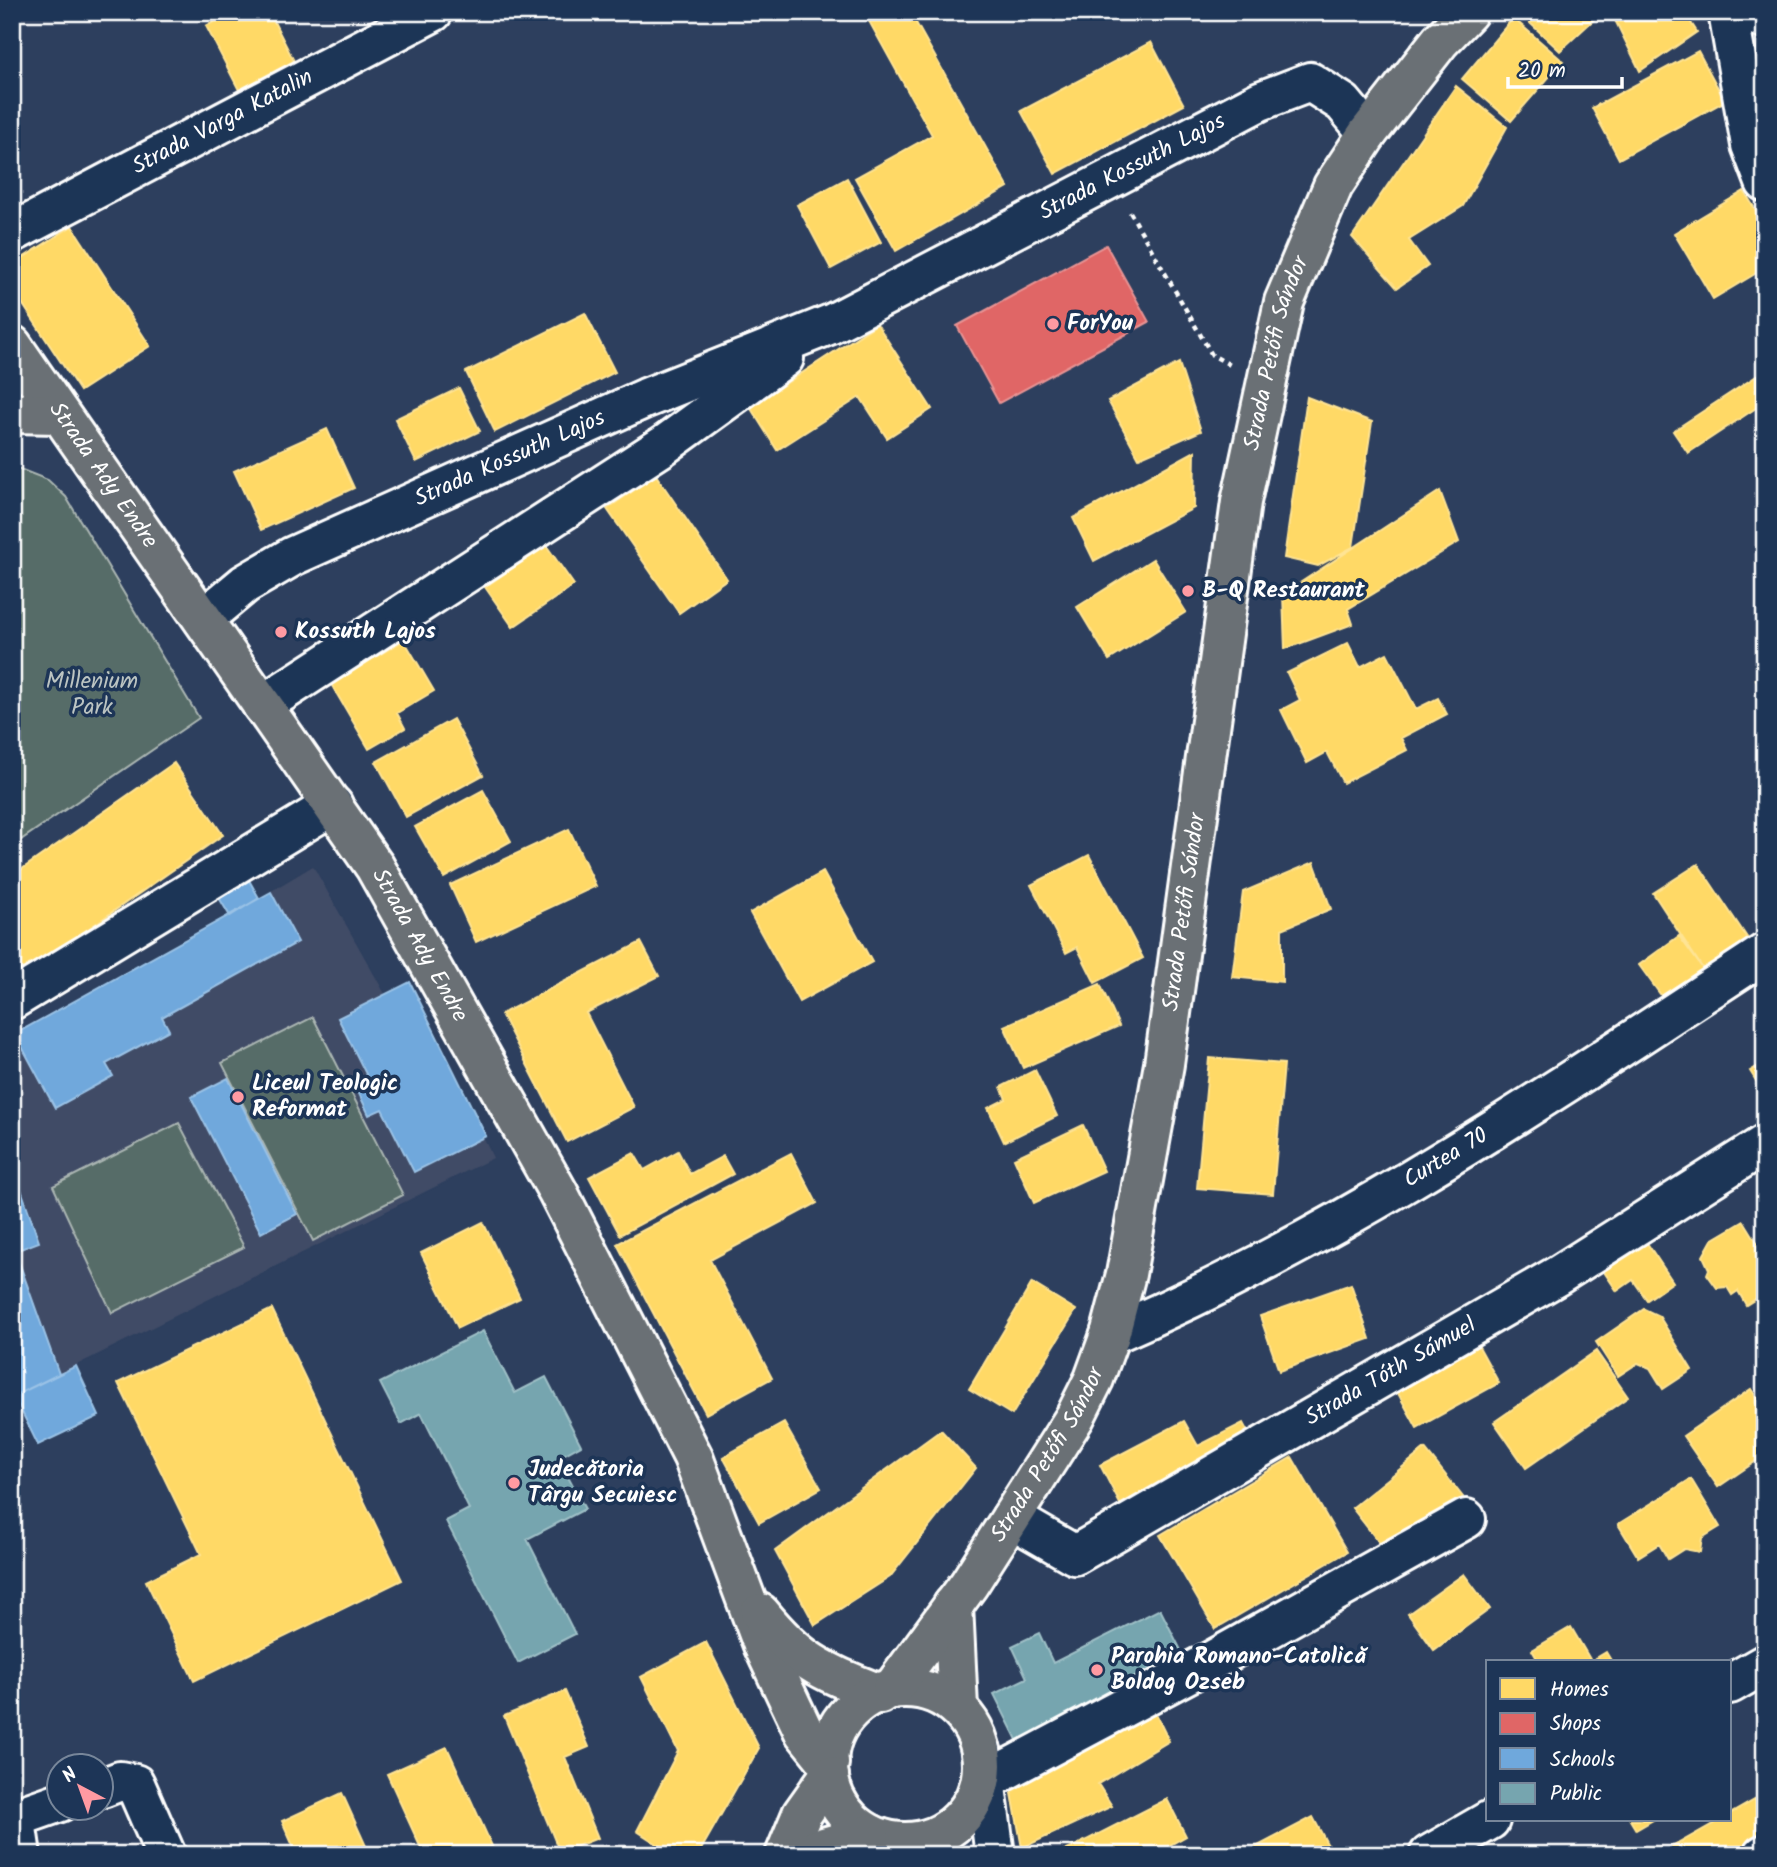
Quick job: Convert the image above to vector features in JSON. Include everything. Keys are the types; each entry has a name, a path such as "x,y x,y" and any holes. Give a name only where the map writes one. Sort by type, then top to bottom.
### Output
{"main road":[{"path":"1368,133 1440,41 1468,12"},
{"name":"Strada Petőfi Sándor","path":"886,1691 953,1605 1076,1417 1110,1335 1126,1274 1164,1064 1241,502 1284,302 1333,186 1368,133"},
{"name":"Strada Ady Endre","path":"12,345 375,867 558,1192 693,1457 763,1645 804,1732 829,1769"},
{"path":"12,413 58,414"},
{"name":"Strada Ady Endre","path":"746,1595 779,1636 813,1666 886,1691"},
{"path":"953,1605 957,1708"},
{"path":"795,1855 905,1844 961,1819 975,1799 982,1775 983,1766 973,1727 957,1708 937,1695 915,1689 886,1691 852,1710 838,1728 830,1750 829,1769 836,1799 850,1819 905,1844"},
{"path":"785,1855 802,1814 829,1769"}],"street":[{"name":"Strada Varga Katalin","path":"12,233 433,12"},
{"path":"1728,12 1751,145 1765,182"},
{"path":"1749,12 1765,19"},
{"name":"Strada Kossuth Lajos","path":"203,619 245,584 293,556 646,398 831,324 1260,101 1310,82 1343,103 1368,133"},
{"name":"Strada Kossuth Lajos","path":"262,705 663,446 831,324"},
{"path":"12,1000 333,805"},
{"name":"Curtea 70","path":"1110,1335 1191,1301 1478,1142 1765,953"},
{"name":"Strada Tóth Sámuel","path":"1011,1518 1075,1555 1557,1276 1765,1144"},
{"path":"995,1855 983,1766 1213,1660 1466,1519"},
{"path":"1732,1683 1765,1664"},
{"path":"116,1783 135,1784 166,1855"},
{"path":"22,1855 17,1828 23,1815 46,1807"},
{"path":"1429,1855 1487,1822"}],"path":[{"path":"1111,178 1212,355 1266,386"}],"shaded area":[{"name":"Liceul Teologic Reformat","path":"313,866 385,994 410,982 493,1158 14,1396 12,1036 230,916"}],"green space":[{"name":"Millenium Park","path":"12,466 48,480 66,497 199,718 12,846"},
{"path":"313,1017 403,1195 313,1241 222,1063"},
{"path":"179,1123 244,1247 112,1313 53,1186"}],"building: Homes":[{"path":"232,12 269,12 296,65 241,94 206,26"},
{"path":"864,12 910,12 1008,187 896,251 855,178 932,135"},
{"path":"1518,12 1602,12 1560,51"},
{"path":"1611,12 1684,12 1697,32 1640,71"},
{"path":"1513,18 1563,61 1511,121 1462,79"},
{"path":"1151,42 1184,105 1055,174 1021,111"},
{"path":"1698,51 1725,101 1619,159 1592,108"},
{"path":"1765,57 1765,125 1743,64"},
{"path":"1456,86 1507,127 1463,206 1409,240 1428,266 1397,288 1352,237"},
{"path":"847,178 881,242 831,269 797,205"},
{"path":"1744,191 1765,225 1765,268 1713,299 1674,233"},
{"path":"72,226 150,346 80,391 12,288 12,265"},
{"path":"585,313 615,372 495,432 466,372"},
{"path":"877,324 932,409 887,438 860,397 777,450 750,407"},
{"path":"1179,363 1201,431 1139,458 1108,401"},
{"path":"1764,371 1765,402 1688,453 1673,431"},
{"path":"459,388 480,431 416,462 395,419"},
{"path":"1307,397 1372,422 1353,547 1318,566 1284,558"},
{"path":"327,429 354,488 261,530 234,471"},
{"path":"1195,451 1194,508 1094,561 1073,518"},
{"path":"656,475 727,579 679,613 607,509"},
{"path":"1440,491 1459,542 1348,609 1353,624 1285,649 1283,594"},
{"path":"546,545 574,585 513,627 485,587"},
{"path":"1153,559 1186,612 1109,660 1077,607"},
{"path":"404,640 434,691 397,713 405,728 369,749 331,684"},
{"path":"1348,643 1360,667 1387,653 1416,709 1438,698 1447,714 1401,738 1407,750 1343,783 1327,752 1307,763 1281,710 1300,700 1287,673"},
{"path":"1765,674 1765,694 1756,679"},
{"path":"453,719 483,775 406,817 376,762"},
{"path":"174,763 223,835 12,982 12,876"},
{"path":"483,790 511,841 444,878 415,827"},
{"path":"569,829 596,886 476,942 450,885"},
{"path":"1089,855 1143,958 1095,983 1077,947 1066,953 1031,885"},
{"path":"1314,862 1331,909 1282,929 1282,982 1232,977 1243,892"},
{"path":"1698,864 1748,939 1703,969 1653,893"},
{"path":"823,872 872,962 799,1002 750,913"},
{"path":"1679,936 1703,969 1663,998 1639,965"},
{"path":"641,942 659,976 586,1013 634,1107 567,1142 501,1014"},
{"path":"1100,984 1119,1026 1023,1068 1004,1026"},
{"path":"1209,1058 1284,1064 1273,1194 1197,1188"},
{"path":"1765,1062 1765,1095 1750,1071"},
{"path":"1035,1070 1057,1116 1004,1142 988,1108 1006,1099 1001,1087"},
{"path":"1083,1125 1104,1171 1034,1203 1014,1158"},
{"path":"678,1151 690,1174 723,1156 733,1174 620,1235 589,1177 634,1153 644,1170"},
{"path":"791,1153 817,1203 710,1260 772,1378 706,1414 617,1244"},
{"path":"1744,1221 1765,1255 1765,1293 1746,1305 1738,1291 1732,1295 1727,1287 1717,1288 1707,1274 1709,1269 1703,1256 1712,1240"},
{"path":"483,1222 520,1298 458,1328 421,1253"},
{"path":"1643,1237 1673,1282 1647,1300 1633,1280 1617,1291 1600,1266"},
{"path":"1032,1283 1076,1310 1012,1415 969,1389"},
{"path":"1351,1284 1370,1339 1279,1371 1260,1316"},
{"path":"272,1309 402,1580 194,1681 146,1581 201,1554 118,1383"},
{"path":"1644,1309 1659,1316 1692,1370 1663,1389 1650,1368 1638,1363 1618,1376 1596,1342"},
{"path":"1477,1343 1499,1383 1417,1428 1395,1388"},
{"path":"1596,1351 1628,1397 1526,1468 1494,1422"},
{"path":"1751,1389 1765,1409 1765,1455 1718,1487 1683,1436"},
{"path":"1184,1421 1198,1446 1243,1423 1251,1438 1121,1506 1100,1465"},
{"path":"784,1423 821,1488 759,1523 723,1457"},
{"path":"941,1430 976,1468 890,1577 815,1625 775,1551"},
{"path":"1425,1449 1463,1497 1389,1555 1352,1508"},
{"path":"1292,1457 1347,1552 1215,1629 1160,1535"},
{"path":"1691,1479 1720,1527 1702,1538 1700,1552 1684,1549 1668,1559 1659,1544 1638,1557 1618,1524"},
{"path":"1464,1574 1490,1609 1434,1650 1408,1614"},
{"path":"1571,1627 1590,1660 1538,1660 1532,1650"},
{"path":"706,1642 759,1748 698,1855 674,1855 637,1831 678,1751 641,1677"},
{"path":"1606,1652 1611,1660 1593,1660"},
{"path":"565,1691 589,1747 565,1757 598,1838 560,1853 504,1716"},
{"path":"1149,1700 1169,1741 1098,1784 1112,1806 1022,1848 1009,1777"},
{"path":"447,1747 496,1855 424,1855 387,1774"},
{"path":"342,1793 370,1855 297,1855 282,1821"},
{"path":"1765,1794 1765,1838 1735,1855 1658,1855 1716,1822 1732,1822 1732,1813"},
{"path":"1167,1799 1186,1836 1152,1855 1064,1855 1063,1852"},
{"path":"1313,1817 1333,1855 1241,1855"},
{"path":"1631,1822 1650,1822 1636,1830"}],"building: Shops":[{"name":"ForYou","path":"1106,245 1149,322 999,403 957,326"}],"building: Schools":[{"path":"245,873 259,898 230,916 215,891"},
{"path":"271,892 298,942 162,1017 169,1030 106,1064 113,1076 55,1108 15,1034"},
{"path":"410,982 486,1136 414,1172 382,1109 369,1115 354,1083 367,1076 338,1018"},
{"path":"228,1078 297,1214 261,1233 191,1097"},
{"path":"12,1163 39,1242 15,1251 59,1374 14,1396"},
{"path":"76,1366 99,1416 38,1445 14,1396"}],"building: Public":[{"name":"Judecătoria Târgu Secuiesc","path":"483,1331 515,1393 546,1377 581,1445 558,1458 585,1509 527,1539 575,1634 518,1663 446,1521 469,1509 421,1413 401,1424 380,1383"},
{"name":"Parohia Romano-Catolică Boldog Ozseb","path":"1160,1609 1187,1662 1020,1746 994,1694 1027,1678 1012,1646 1039,1633 1053,1663"}],"place":[{"name":"ForYou","path":"1053,324"},
{"name":"B-Q Restaurant","path":"1188,591"},
{"name":"Kossuth Lajos","path":"281,632"},
{"name":"Liceul Teologic Reformat","path":"238,1097"},
{"name":"Judecătoria Târgu Secuiesc","path":"514,1483"},
{"name":"Parohia Romano-Catolică Boldog Ozseb","path":"1097,1670"}]}
